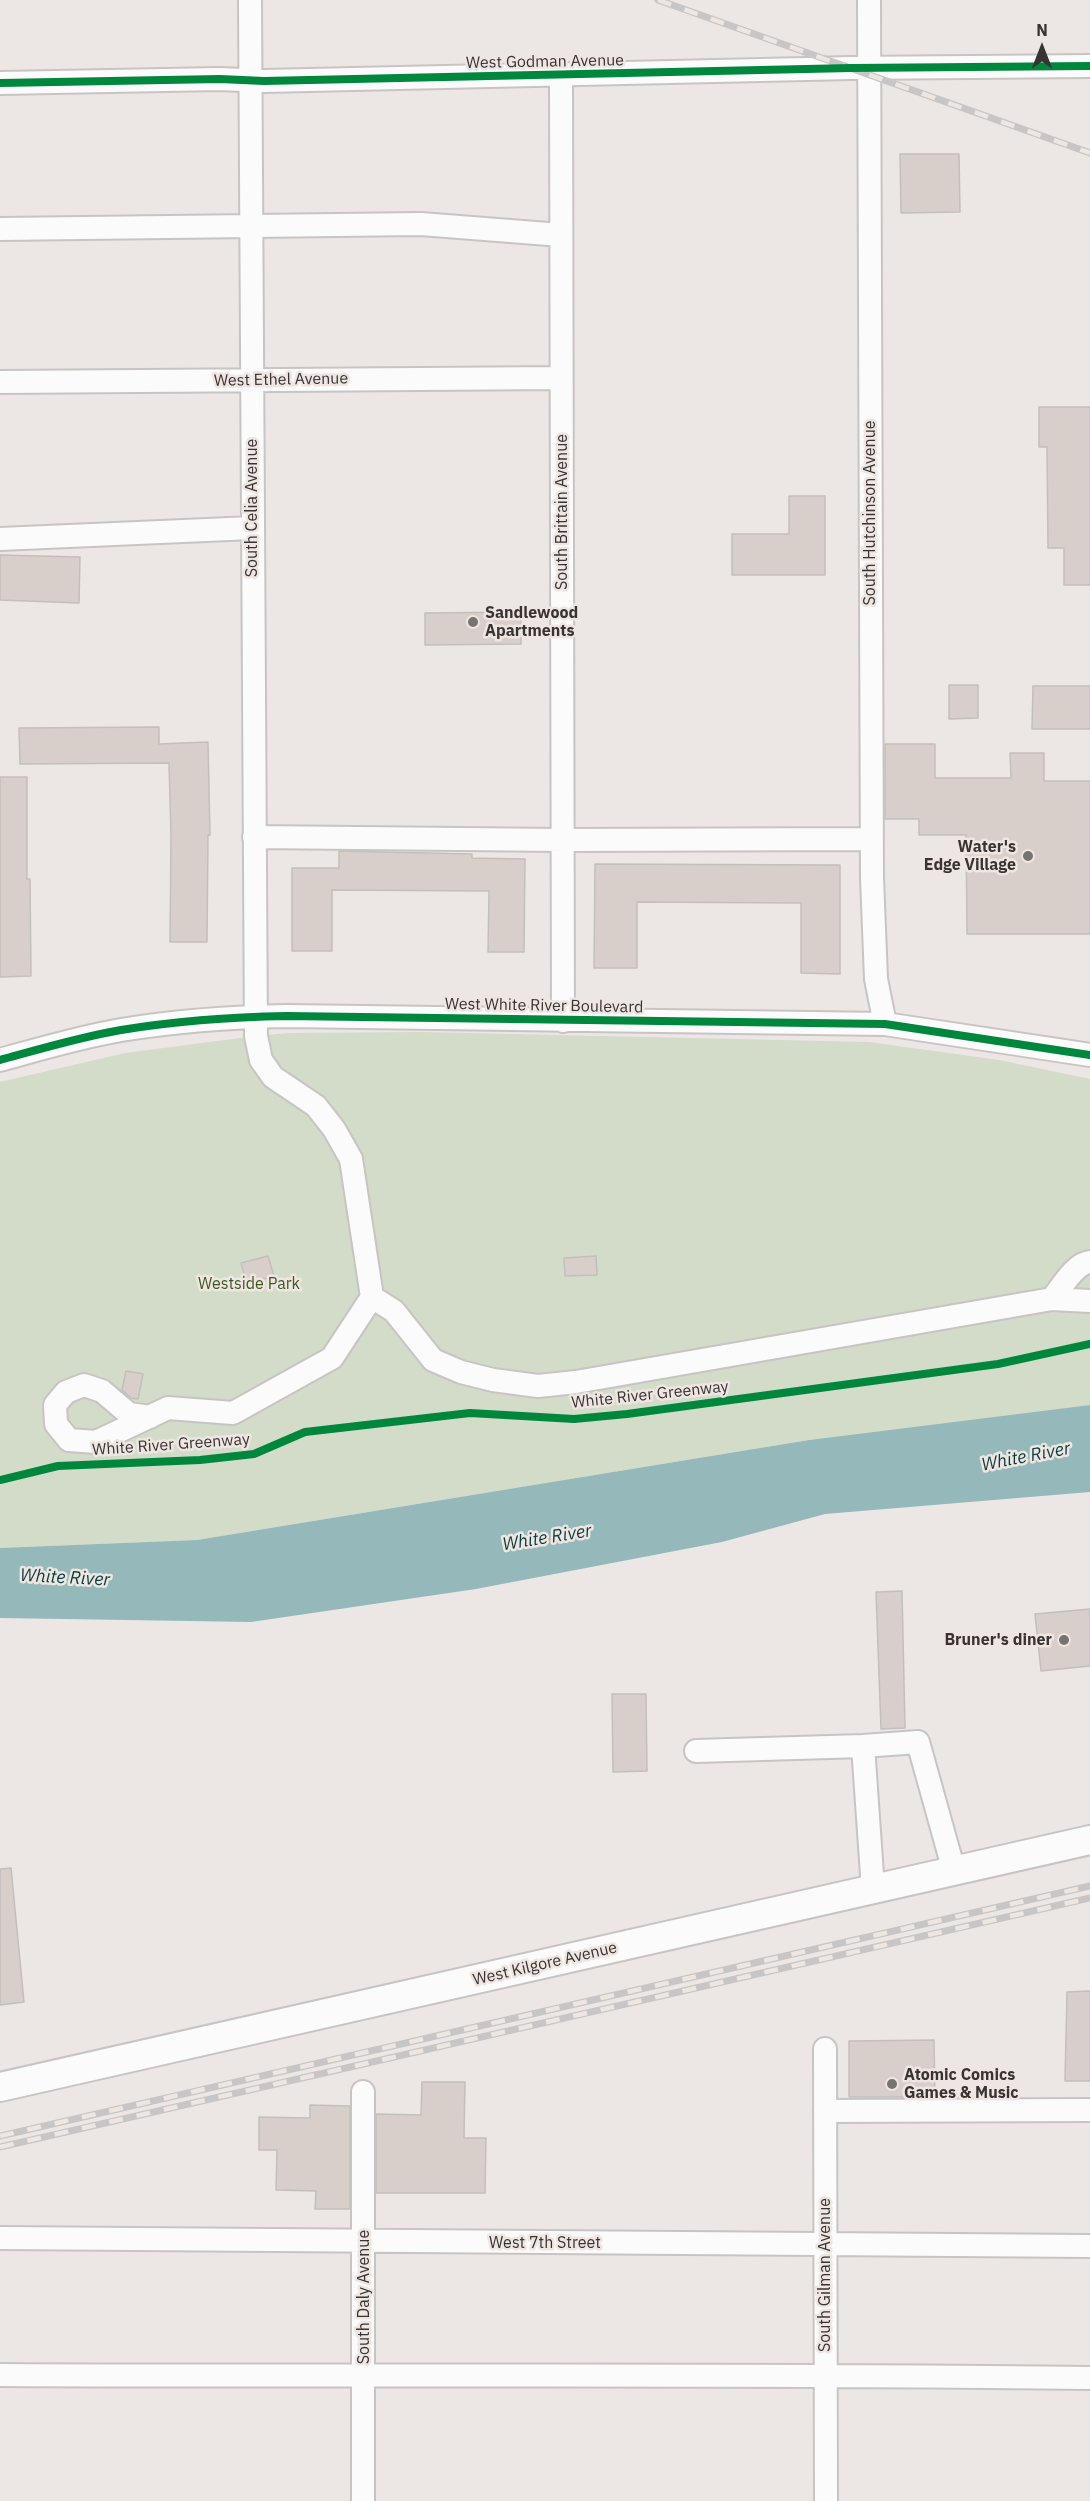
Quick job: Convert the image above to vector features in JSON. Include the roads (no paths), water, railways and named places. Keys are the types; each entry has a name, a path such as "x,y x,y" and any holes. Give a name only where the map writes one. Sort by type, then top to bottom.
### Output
{"main road":[{"name":"West Kilgore Avenue","path":"0,2087 1090,1840"}],"street":[{"name":"South Celia Avenue","path":"250,0 254,1017 261,1060 273,1077 316,1106 334,1129 351,1159 372,1298"},
{"name":"South Hutchinson Avenue","path":"869,0 871,839 876,979 885,1024"},
{"name":"West Godman Avenue","path":"0,83 1090,66"},
{"name":"South Brittain Avenue","path":"561,76 563,1021"},
{"path":"0,229 421,224 561,235"},
{"name":"West Ethel Avenue","path":"0,382 561,378"},
{"path":"0,538 252,528"},
{"path":"254,837 563,840 871,839"},
{"name":"West White River Boulevard","path":"0,1060 119,1030 194,1021 254,1017 377,1016 563,1021 885,1024 1090,1055"},
{"path":"1052,1299 1074,1272 1085,1262 1090,1262"},
{"path":"150,1417 168,1408 233,1413 332,1358 372,1298 394,1311 433,1360 493,1380 538,1386 588,1380 1052,1299 1090,1301"},
{"path":"696,1751 918,1742 954,1871"},
{"path":"863,1746 873,1889"},
{"name":"South Gilman Avenue","path":"825,2049 826,2501"},
{"name":"South Daly Avenue","path":"363,2092 363,2501"},
{"path":"825,2111 1090,2110"},
{"name":"West 7th Street","path":"0,2238 1090,2246"},
{"path":"0,2376 364,2378 825,2374 1090,2378"}],"water":[{"name":"White River","path":"1090,1405 1090,1492 825,1514 722,1542 476,1589 251,1622 0,1618 0,1548 197,1540 809,1440"}],"railway":[{"path":"658,0 1090,153"},
{"path":"0,2136 1090,1886"},
{"path":"0,2147 1090,1898"}],"place":[{"name":"Sandlewood Apartments","path":"473,622"},
{"name":"Water's Edge Village","path":"1028,856"},
{"name":"Bruner's diner","path":"1064,1640"},
{"name":"Atomic Comics Games & Music","path":"892,2084"}],"park label":[{"name":"Westside Park","path":"249,1284"}]}
